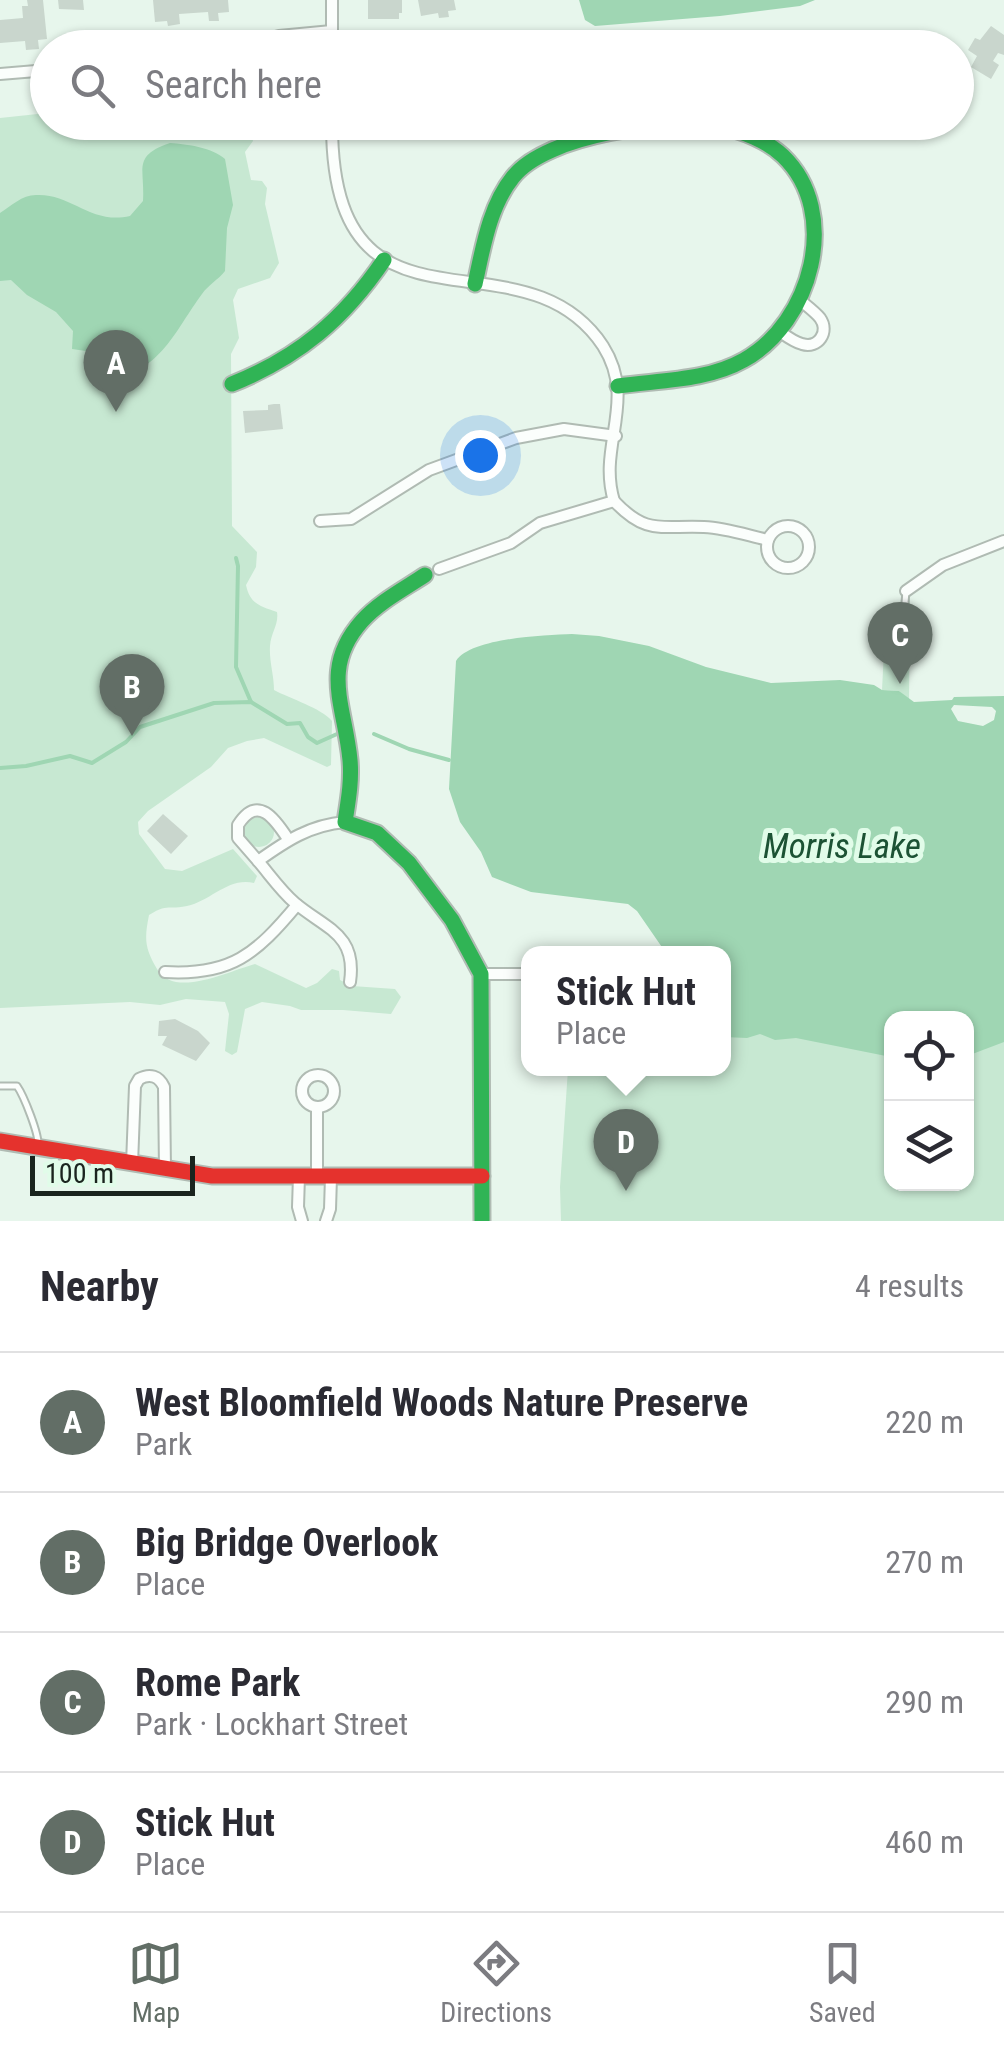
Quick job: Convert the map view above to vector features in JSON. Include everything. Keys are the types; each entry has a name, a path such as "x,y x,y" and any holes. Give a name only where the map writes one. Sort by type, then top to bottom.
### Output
{"street":[{"path":"332,0 332,30"},
{"path":"0,74 30,72"},
{"path":"333,140 337,194 360,236 384,260 406,270 553,301 571,312 602,344 618,386 616,436 608,472 614,501 631,518 658,529 730,530 768,540"},
{"path":"475,284 490,214 502,189 518,169 544,150 570,140"},
{"path":"618,386 730,366 756,353 779,332 801,301 814,258 815,224 808,194 796,168 760,140"},
{"path":"232,384 278,366 326,334 366,288 384,260"},
{"path":"779,332 804,345 821,339 822,320 801,301"},
{"path":"320,521 351,519 430,470 516,438 564,430 616,436"},
{"path":"345,822 350,758 334,684 336,662 363,620 432,572 511,543 540,523 614,501"},
{"path":"795,527 807,538 808,554 797,566 781,566 769,556 768,540 779,528 795,527"},
{"path":"906,591 943,566 1004,541"},
{"path":"288,839 270,814 257,810 238,824 238,838 296,905 346,943 352,959 350,982"},
{"path":"258,861 288,839 313,828 345,822 369,828 402,857 467,942 482,974 482,1221"},
{"path":"164,972 208,972 237,962 263,943 296,905"},
{"path":"482,974 521,974"},
{"path":"132,1164 135,1086 139,1079 152,1076 164,1086 165,1170"},
{"path":"318,1108 330,1209 326,1221"},
{"path":"0,1141 212,1176 482,1176"},
{"path":"299,1176 298,1207 302,1221"}],"lane":[{"path":"900,661 906,591"},
{"path":"0,1086 17,1086 22,1093 28,1117 39,1132 38,1145"}],"shaded area":[{"path":"30,115 30,140 253,140 245,152 251,180 262,181 267,188 265,204 279,263 270,278 238,289 233,300 239,338 231,354 232,526 257,552 256,567 246,585 250,596 277,612 270,646 274,690 332,721 331,765 327,767 264,738 247,741 228,748 211,767 148,811 138,822 139,834 165,869 182,871 233,849 257,876 254,883 236,883 196,903 164,908 149,915 146,938 157,969 176,982 203,980 255,964 306,988 332,969 339,971 340,980 352,986 395,989 401,997 391,1014 301,1010 262,1002 245,1009 237,1052 232,1055 225,1051 229,1014 225,1002 186,999 160,1005 130,1002 0,1008 0,118"},
{"path":"910,598 909,701 899,691 882,690 886,611"},
{"path":"259,817 270,821 274,832 270,843 259,847 248,843 244,832 248,821"},
{"path":"731,1006 1004,1009 1004,1221 561,1221 568,1076 731,1076"}],"water":[{"path":"579,0 815,0 800,6 720,16 595,26 585,20"},
{"path":"170,143 207,149 225,159 233,205 227,228 225,271 204,291 151,362 121,375 102,375 91,364 86,351 72,349 73,331 56,312 11,280 0,281 0,213 21,199 36,195 60,199 104,216 130,216 143,201 145,158"},
{"name":"Morris Lake","path":"572,634 599,636 649,646 706,667 771,683 840,680 899,691 914,702 1004,696 1004,1042 974,1053 974,1011 884,1011 884,1056 796,1038 775,1040 760,1034 731,1037 731,946 661,946 628,904 531,892 492,877 481,852 460,822 449,789 456,661 464,653 492,643","holes":["954,705 992,707 996,711 994,720 983,726 958,721 951,709"]}],"building":[{"path":"27,0 43,0 46,30 30,30 30,50 26,50 25,41 0,43 0,20 23,18 22,6 28,6"},
{"path":"58,0 83,0 84,10 59,9"},
{"path":"153,0 228,0 229,12 218,13 219,21 209,21 208,12 179,14 180,24 168,26 167,21 155,22"},
{"path":"368,0 402,0 402,13 399,19 368,19"},
{"path":"418,0 454,0 456,10 448,11 449,17 439,18 438,13 421,16"},
{"path":"991,26 1004,35 1004,55 998,53 993,61 999,65 991,79 974,69 974,40 980,40"},
{"path":"280,404 283,429 245,433 243,411 268,410 268,405"},
{"path":"163,814 188,836 171,854 147,831"},
{"path":"175,1019 198,1031 210,1043 196,1061 162,1045 167,1036 158,1036 159,1021"}],"waterway":[{"path":"236,558 236,667 251,702"},
{"path":"0,768 70,756 92,763 126,742 140,727 214,703 251,702 287,724 300,723 317,743 337,734"},
{"path":"374,734 449,760"}],"traffic: fast":[{"path":"475,284 488,228 513,177 530,162 580,140"},
{"path":"618,386 683,379 730,367 767,343 787,321 811,266 811,207 801,180 783,156 760,140"},
{"path":"232,384 278,362 318,334 353,300 384,260"},
{"path":"425,575 369,614 349,638 342,655 338,688 350,768 345,822 377,833 409,863 452,920 481,974 482,1221"}],"traffic: jam":[{"path":"0,1141 212,1176 482,1176"}],"place":[{"name":"West Bloomfield Woods Nature Preserve","path":"116,412"},
{"name":"Rome Park","path":"900,684"},
{"name":"Big Bridge Overlook","path":"132,736"},
{"name":"Stick Hut","path":"626,1191"}]}
